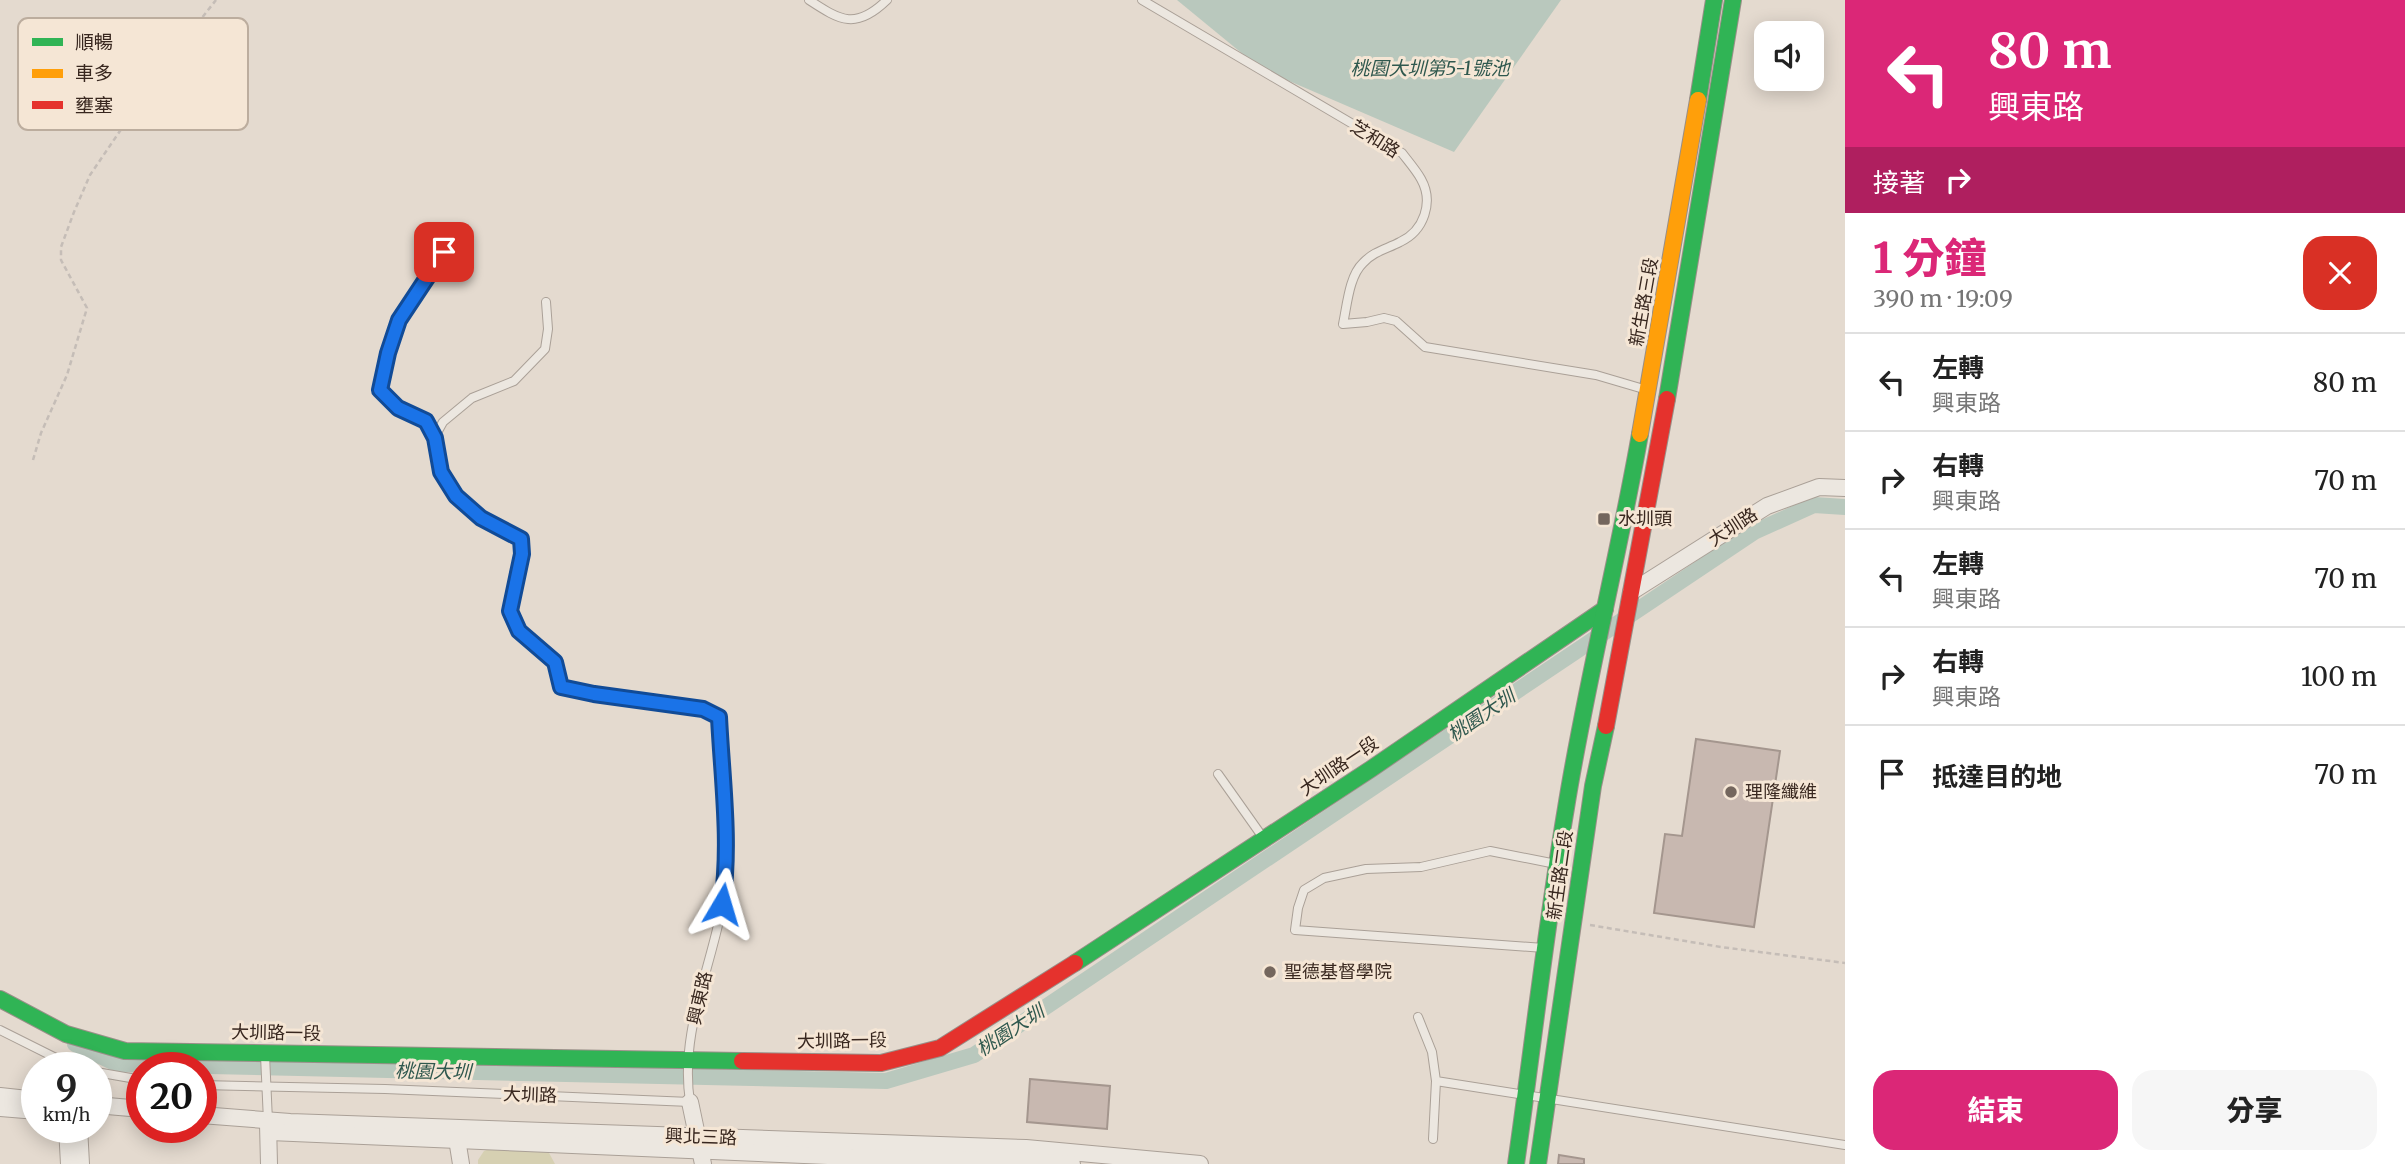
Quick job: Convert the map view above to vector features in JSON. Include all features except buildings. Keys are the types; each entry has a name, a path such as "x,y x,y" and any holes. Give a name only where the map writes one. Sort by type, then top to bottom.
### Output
{"main road":[{"name":"新生路三段","path":"1605,609 1627,511 1714,0"},
{"path":"1631,593 1660,443 1733,0"},
{"name":"新生路二段","path":"1538,1164 1593,786 1631,593"},
{"name":"新生路二段","path":"1516,1164 1566,807 1605,609"},
{"name":"大圳路一段","path":"0,999 66,1034 125,1051 881,1063 940,1048 1264,839 1605,609"}],"street":[{"name":"大圳路","path":"1631,593 1767,506 1819,487 1845,488"},
{"path":"0,1096 21,1098"},
{"path":"690,1097 701,1150"},
{"path":"0,1108 21,1110"},
{"path":"217,1118 268,1127"},
{"path":"217,1126 462,1136 701,1150 1072,1164"},
{"path":"268,1127 269,1164"},
{"path":"461,1164 462,1136"},
{"path":"462,1136 471,1164"},
{"path":"68,1143 69,1164"},
{"path":"79,1143 80,1164"},
{"path":"851,1155 1026,1149 1200,1164"}],"lane":[{"path":"809,0 834,16 852,21 864,17 887,0"},
{"name":"芝和路","path":"1142,0 1402,153 1422,180 1428,205 1423,221 1403,241 1376,251 1360,264 1343,324 1384,318 1396,321 1425,347 1596,375 1648,391"},
{"path":"435,438 426,421 398,408 380,390 399,320 444,252"},
{"path":"435,438 443,422 472,398 513,381 545,349 548,329 546,302"},
{"name":"興東路","path":"435,438 441,472 456,496 481,518 521,539 522,554 510,611 519,631 555,662 561,687 703,709 719,717 726,876 717,931 695,1012 689,1060"},
{"path":"1218,774 1264,839"},
{"path":"1547,949 1295,930 1304,890 1324,878 1366,869 1421,867 1490,851 1559,865"},
{"path":"1419,1017 1432,1052 1436,1080 1433,1139"},
{"path":"0,1030 44,1052"},
{"path":"265,1052 268,1127"},
{"path":"689,1060 690,1097"},
{"path":"1436,1080 1845,1145"},
{"name":"大圳路","path":"217,1085 690,1097"}],"path":[{"path":"202,18 216,0"},
{"path":"33,460 41,433 67,375 87,308 61,260 61,247 90,175 121,130"},
{"path":"1573,922 1721,947 1845,963"}],"shaded area":[{"path":"492,1148 548,1151 555,1164 478,1164 484,1151"}],"water":[{"name":"桃園大圳第5-1號池","path":"1177,0 1561,0 1454,152 1261,69"}],"waterway":[{"name":"桃園大圳","path":"75,1044 117,1064 886,1081 974,1055 1754,532 1814,505 1845,507"}],"traffic: fast":[{"path":"1698,100 1714,0"},
{"path":"1667,399 1733,0"},
{"path":"1516,1164 1566,808 1640,434"},
{"path":"1075,963 1371,769 1605,609"},
{"path":"1538,1164 1593,786 1606,726"},
{"path":"0,999 66,1034 125,1051 742,1061"}],"traffic: slow":[{"path":"1640,434 1698,100"}],"traffic: jam":[{"path":"1606,726 1667,399"},
{"path":"742,1061 881,1063 940,1048 1075,963"}],"place":[{"name":"水圳頭","path":"1604,519"},
{"name":"理隆纖維","path":"1731,792"},
{"name":"聖德基督學院","path":"1270,972"}],"route":[{"path":"444,252 414,302 399,320 380,390 398,408 426,421 435,438 441,472 456,496 481,518 521,539 522,554 510,611 519,631 555,662 561,687 703,709 719,717 725,806 726,876 722,904"}]}
